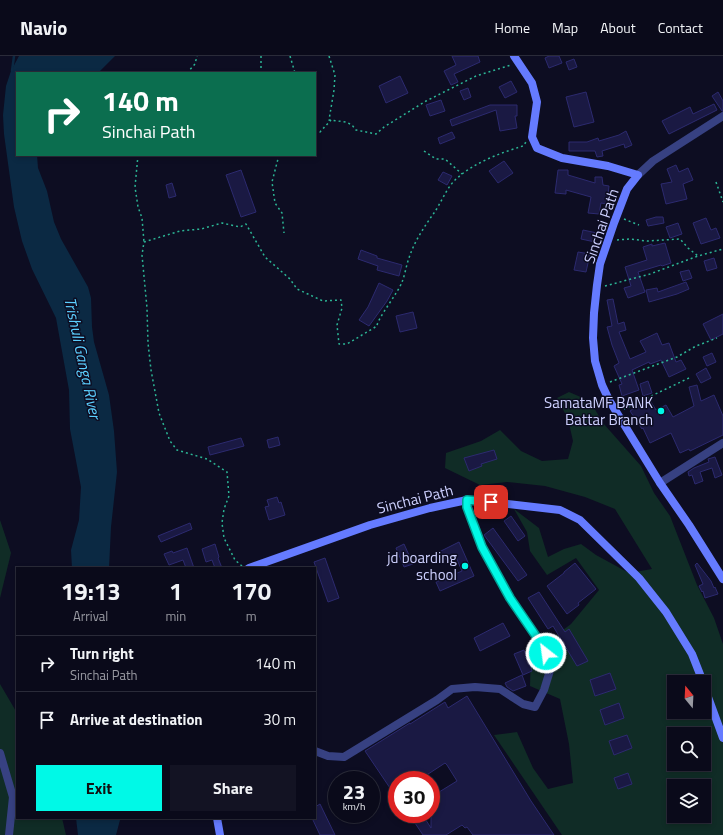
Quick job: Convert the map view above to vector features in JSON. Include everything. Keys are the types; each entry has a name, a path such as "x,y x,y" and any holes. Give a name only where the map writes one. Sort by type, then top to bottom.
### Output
{"street":[{"path":"517,60 532,83 537,102 532,137"},
{"path":"638,175 653,161 723,116"},
{"name":"Sinchai Path","path":"532,137 537,148 562,158 608,166 638,175 627,189 600,264 594,313 593,338 595,361 602,385 609,400 660,483 689,525 723,579"},
{"path":"660,483 723,443"},
{"path":"316,751 328,756 344,757 437,700 452,689 475,686 500,688 523,704 535,707 544,690 552,664 540,642 510,598 482,547 467,507 467,500"},
{"name":"Sinchai Path","path":"251,567 370,525 430,508 467,500 560,510 580,520 638,578 666,612 692,654 700,675"},
{"path":"711,705 723,738"},
{"path":"0,753 13,797 9,835"},
{"path":"217,819 220,835"}],"path":[{"path":"188,72 195,64 197,56"},
{"path":"261,56 261,72"},
{"path":"290,56 295,72"},
{"path":"329,56 335,75 329,120 331,120"},
{"path":"331,120 346,122 352,125 356,130 376,134 416,106 481,74 517,60"},
{"path":"316,130 320,132 331,120"},
{"path":"144,242 180,231 201,229 222,223 240,227 246,224 265,257 290,279 297,289 323,301 342,300 342,308 337,325 339,344 347,344 377,326 377,322 384,314 402,282 409,257 420,235 454,180 495,156 523,146 532,137"},
{"path":"424,151 436,159 445,159 463,174"},
{"path":"138,156 135,187 138,207 142,218 144,242 142,255 147,308 148,344 159,413 170,441 177,450 207,459 227,472 229,496 224,509 222,523 224,538 236,560 243,567"},
{"path":"278,156 272,182 275,203 282,213 284,233"},
{"path":"716,182 723,202"},
{"path":"617,216 639,225"},
{"path":"609,240 680,239 698,256"},
{"path":"597,285 607,287 723,249"},
{"path":"602,385 677,357 696,346 717,338"},
{"path":"617,412 689,378"}],"green space":[{"path":"569,392 590,401 603,423 641,466 654,493 670,516 697,585 714,618 723,644 723,835 562,835 494,735 517,732 533,768 548,789 573,783 569,744 560,699 530,686 531,654 571,624 599,590 576,558 547,575 530,551 527,532 514,509 539,528 548,557 564,549 581,544 596,555 629,573 652,569 615,509 585,497 545,486 507,482 480,485 445,468 446,453 481,441 500,430 521,451 542,461 568,459 573,441 568,419 557,398"},
{"path":"0,520 11,553 0,598"},
{"path":"0,684 16,711 16,819 62,819 66,835 0,835"}],"water":[{"name":"Trishuli Ganga River","path":"19,56 115,56 99,72 16,72 16,156 37,156 38,168 47,191 54,222 61,239 88,287 91,298 94,342 109,395 114,431 117,472 111,527 109,567 72,567 71,550 79,520 81,487 70,429 69,390 56,318 32,269 22,241 14,207 4,134 3,115 6,86 11,71"},
{"path":"76,819 120,820 116,835 78,835"}],"building":[{"path":"452,56 478,56 480,62 454,74 458,82 451,85 444,71 456,65"},
{"path":"549,56 559,56 562,63 549,68 545,58"},
{"path":"574,59 577,67 569,70 566,62"},
{"path":"400,76 408,93 386,103 379,86"},
{"path":"511,81 517,92 505,98 499,87"},
{"path":"468,88 471,97 464,100 460,91"},
{"path":"586,92 594,122 574,127 566,97"},
{"path":"718,92 723,101 723,111 712,96"},
{"path":"441,100 445,111 430,116 426,105"},
{"path":"714,104 717,110 669,134 662,121 690,107 693,114"},
{"path":"490,105 517,105 517,116 515,116 517,128 500,131 496,110 452,126 450,120"},
{"path":"626,131 632,145 625,148 624,144 602,151 603,156 597,157 595,151 569,151 569,142 587,142 598,138 599,141 619,135"},
{"path":"452,132 455,138 440,144 438,138"},
{"path":"504,161 513,173 498,183 489,171"},
{"path":"676,165 679,172 688,168 693,180 683,184 687,199 666,204 661,184 672,182 667,169"},
{"path":"241,170 256,212 241,217 226,175"},
{"path":"558,170 568,170 568,175 595,183 595,177 602,177 603,185 609,186 607,204 601,203 599,214 588,213 591,197 566,190 566,194 555,193"},
{"path":"443,172 452,176 447,185 438,180"},
{"path":"172,183 176,196 169,198 166,185"},
{"path":"656,217 663,217 664,223 648,226 646,220"},
{"path":"706,218 711,230 716,228 720,238 701,244 693,223"},
{"path":"678,223 682,234 670,238 666,227"},
{"path":"583,230 597,233 595,242 581,239"},
{"path":"665,243 671,263 638,272 645,292 628,298 624,288 631,286 625,267 647,260 643,247 652,244 652,246"},
{"path":"361,250 377,256 377,258 402,265 399,276 377,270 378,266 358,259"},
{"path":"578,252 590,254 586,272 574,270"},
{"path":"714,258 717,268 707,271 704,261"},
{"path":"689,270 692,278 683,281 680,272"},
{"path":"686,282 689,289 649,302 646,290 657,288 658,292"},
{"path":"379,283 393,290 369,326 359,320 368,307"},
{"path":"613,299 618,324 624,322 626,330 619,332 630,359 646,352 640,341 657,333 662,345 669,343 676,362 681,360 686,369 669,377 661,360 650,364 649,362 632,370 639,390 622,396 619,385 622,384 614,366 619,363 607,327 612,326 607,300"},
{"path":"413,312 417,328 400,332 396,316"},
{"path":"723,314 723,334 711,340 703,324"},
{"path":"712,353 716,362 707,366 703,357"},
{"path":"706,368 711,378 701,383 696,374"},
{"path":"648,381 652,393 643,396 640,384"},
{"path":"697,385 701,401 714,395 723,416 723,435 690,451 689,449 680,453 671,433 650,443 643,428 642,429 630,411 649,399 656,410 666,405 673,417 694,406 689,387"},
{"path":"278,437 280,445 269,448 267,440"},
{"path":"241,438 244,446 210,455 208,447"},
{"path":"494,450 497,459 481,464 482,466 469,471 464,458"},
{"path":"715,457 722,475 715,478 712,468 700,472 703,481 695,484 692,475 689,476 688,472 709,462 708,459"},
{"path":"277,497 279,503 281,502 285,515 269,520 265,507 269,506 267,500"},
{"path":"511,516 525,536 518,541 504,521"},
{"path":"190,523 192,529 161,542 158,536"},
{"path":"493,528 527,575 518,581 484,535"},
{"name":"jd boarding school","path":"459,542 474,576 440,591 436,582 462,571 455,555 438,562 435,554"},
{"path":"215,544 222,567 215,567 212,560 206,562 202,549"},
{"path":"404,544 413,564 404,567 396,548"},
{"path":"187,548 194,567 186,567 183,560 169,565 164,554 172,551 173,553"},
{"path":"325,558 339,598 328,602 314,562"},
{"path":"575,563 596,589 567,614 547,586"},
{"path":"697,563 711,581 718,594 705,598 703,591 702,592 699,586 703,584 695,565"},
{"path":"539,592 565,632 569,629 588,661 577,666 553,626 548,629 528,598"},
{"path":"503,623 510,636 480,651 474,638"},
{"path":"524,650 532,671 523,675 514,654"},
{"path":"610,673 616,689 595,696 590,680"},
{"path":"522,675 526,686 513,691 507,687 505,683"},
{"path":"467,696 531,801 554,835 473,835 467,827 465,828 462,825 446,835 423,835 415,823 428,823 431,828 431,823 440,823 440,791 457,781 447,765 445,763 433,771 388,771 388,785 380,771 365,751 445,702 448,708"},
{"path":"619,703 624,718 605,725 600,710"},
{"path":"627,735 632,748 614,755 609,741"},
{"path":"628,773 632,784 618,789 614,778"},
{"path":"320,804 335,835 320,835 312,819 316,819 316,806"}],"waterway":[{"path":"12,71 14,56"}],"place":[{"name":"SamataMF BANK Battar Branch","path":"661,411"},
{"name":"jd boarding school","path":"465,566"}],"route":[{"path":"491,502 467,500 467,507 482,547 510,598 546,653"}]}
